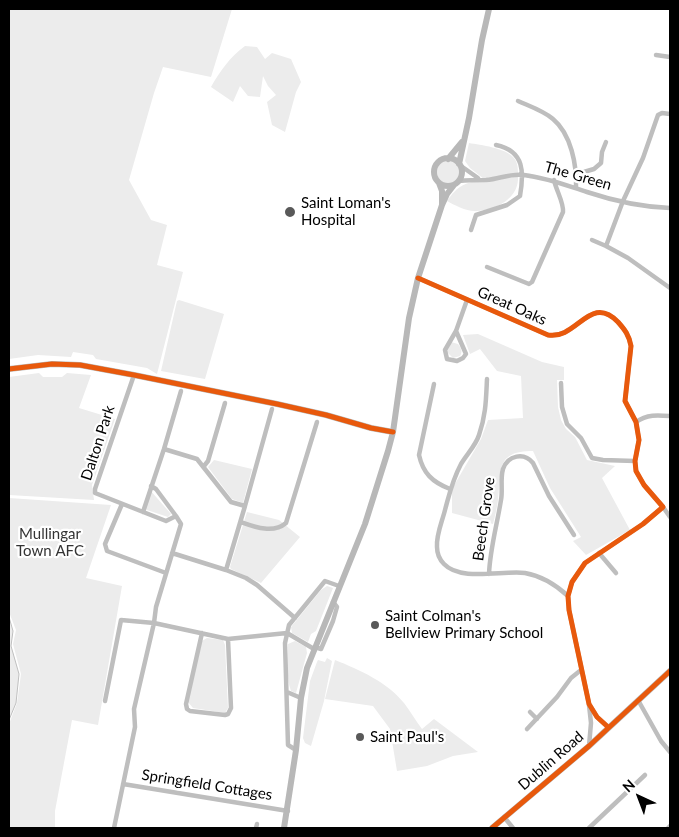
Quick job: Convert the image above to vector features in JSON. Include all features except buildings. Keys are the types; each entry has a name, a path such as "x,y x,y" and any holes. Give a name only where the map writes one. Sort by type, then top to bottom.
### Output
{"street":[{"path":"284,828 308,668 314,648 365,524 393,432 409,318 418,278 442,205 447,194 462,174 460,165 463,141 489,9"},
{"path":"656,55 670,57"},
{"path":"518,101 552,117 562,127 572,152 576,174 576,188"},
{"path":"606,246 623,201 643,158 658,115 662,113 670,114"},
{"path":"442,205 442,191 435,175 435,169 463,141"},
{"path":"576,174 594,169 601,163 602,152 606,142"},
{"path":"471,230 476,215 507,205 520,196 523,175 521,165 513,152 496,145"},
{"path":"448,158 454,160 479,179"},
{"name":"The Green","path":"457,183 479,179 486,180 511,174 523,175 554,180 576,188 649,207 670,208"},
{"path":"487,267 529,284 532,282 563,212 564,206 557,193 554,180"},
{"path":"440,183 445,186 457,183"},
{"path":"592,240 628,258 670,288"},
{"name":"Great Oaks","path":"418,278 548,335 566,334 592,314 599,313 614,318 630,338 625,401 636,422"},
{"name":"Great Oaks","path":"456,331 466,354 463,358 456,361 447,359 445,350 456,331 467,300"},
{"path":"9,369 52,364 80,365 326,414 371,428 393,432"},
{"name":"Dalton Park","path":"134,375 95,492 166,521 176,516"},
{"name":"Beech Grove","path":"486,379 486,412 479,437 462,463 450,488 437,547 439,555 445,565 451,570 490,574 504,572 526,574 544,579 568,596"},
{"path":"561,383 562,407 567,424 581,438 592,458 635,461"},
{"path":"434,384 418,455 427,475 437,484 450,488"},
{"path":"144,512 181,390"},
{"path":"204,466 208,461 225,403"},
{"path":"226,570 272,409"},
{"path":"670,416 651,415 636,422 639,440 635,461 636,471 644,485 663,506 670,517"},
{"path":"241,522 262,529 281,526 286,523 317,422"},
{"path":"164,449 197,459 231,502 245,506"},
{"name":"Beech Grove","path":"490,574 490,561 501,500 501,477 504,467 514,457 522,455 530,458 549,496 574,535"},
{"path":"152,486 176,516 180,524 156,606 154,623"},
{"path":"122,504 105,548 108,551 166,573"},
{"path":"588,746 591,723 589,704 569,610 568,596 572,582 585,563 644,524 663,506"},
{"path":"172,552 246,578 257,585 295,618"},
{"path":"599,554 616,573"},
{"path":"296,750 288,745 285,643 287,633 295,618 325,581 340,586"},
{"path":"105,701 120,620 154,623 228,639 287,633 314,648"},
{"name":"Springfield Cottages","path":"114,828 135,727 134,709 154,623"},
{"path":"202,633 186,704 186,709 190,711 225,716 228,714 231,708 228,639"},
{"path":"527,729 557,697 571,678 581,670"},
{"name":"Dublin Road","path":"492,828 588,746 670,671"},
{"path":"287,692 302,698"},
{"path":"638,700 661,741 670,752"},
{"path":"589,704 597,717 608,727"},
{"path":"530,712 537,719"},
{"path":"589,828 645,775"},
{"name":"Springfield Cottages","path":"123,784 288,811"},
{"path":"504,818 513,828"}],"green space":[{"path":"9,9 232,9 211,77 163,67 129,180 151,220 167,225 157,265 183,272 157,374 147,368 96,359 93,355 73,352 71,357 38,355 9,359"},
{"path":"245,46 257,47 265,59 272,53 291,59 301,82 296,92 285,132 272,125 267,102 276,95 268,86 263,76 260,97 248,96 240,86 233,102 211,87 226,65"},
{"path":"469,143 504,151 516,161 518,183 515,190 506,201 492,208 473,211 461,208 447,201 462,186 484,179 470,168 465,161"},
{"path":"449,160 454,161 460,167 460,177 454,183 449,184 444,183 438,177 437,172 438,167 444,161"},
{"path":"177,301 224,314 205,379 161,371"},
{"path":"478,334 542,362 564,367 564,380 557,380 558,407 561,420 566,429 575,437 587,460 615,466 602,478 630,530 586,555 573,541 581,537 550,488 533,451 512,455 502,465 498,503 493,524 452,513 452,489 481,439 488,420 523,418 521,376 497,371 480,349 470,354 463,335"},
{"path":"451,342 458,344 460,347 460,356 453,358 447,352"},
{"path":"39,373 43,377 62,377 67,373 91,375 79,408 115,419 92,485 94,500 9,495 9,377"},
{"path":"214,460 252,469 243,503 232,499 208,467"},
{"path":"150,490 171,514 168,517 144,509"},
{"name":"Mullingar Town AFC","path":"9,498 111,505 86,578 122,586 98,725 72,720 55,811 55,828 9,828 9,724 17,703 21,674 13,644 16,630 9,612"},
{"path":"247,512 279,520 300,537 261,583 230,567"},
{"path":"327,586 333,588 316,631 311,634 308,642 292,633 291,627 321,590"},
{"path":"9,617 13,631 11,646 19,674 16,703 9,720"},
{"path":"207,638 223,640 225,645 228,708 225,713 193,708 188,702 202,641"},
{"path":"295,641 306,647 307,653 296,693 291,691 288,680 288,644"},
{"path":"327,658 332,661 324,701 311,746 305,743 303,738 310,681 318,660 325,662"},
{"path":"335,660 363,672 390,689 404,703 422,729 434,719 478,752 453,756 427,766 397,771 390,729 373,706 325,699"}],"waterway":[{"path":"9,617 13,631 11,646 19,674 16,703 9,720"}],"cycle path":[{"path":"418,278 548,335 558,335 567,331 591,315 599,312 608,314 618,322 628,336 631,346 625,401 636,422 639,440 635,461 636,471 644,485 663,507 643,524 585,563 572,582 568,596 569,610 589,704 597,717 608,727"},
{"path":"9,369 52,364 80,365 277,404 393,432"},
{"path":"492,828 589,746 670,671"}],"place":[{"name":"Saint Loman's Hospital","path":"290,212"},
{"name":"Saint Colman's Bellview Primary School","path":"375,625"},
{"name":"Saint Paul's","path":"360,737"}]}
